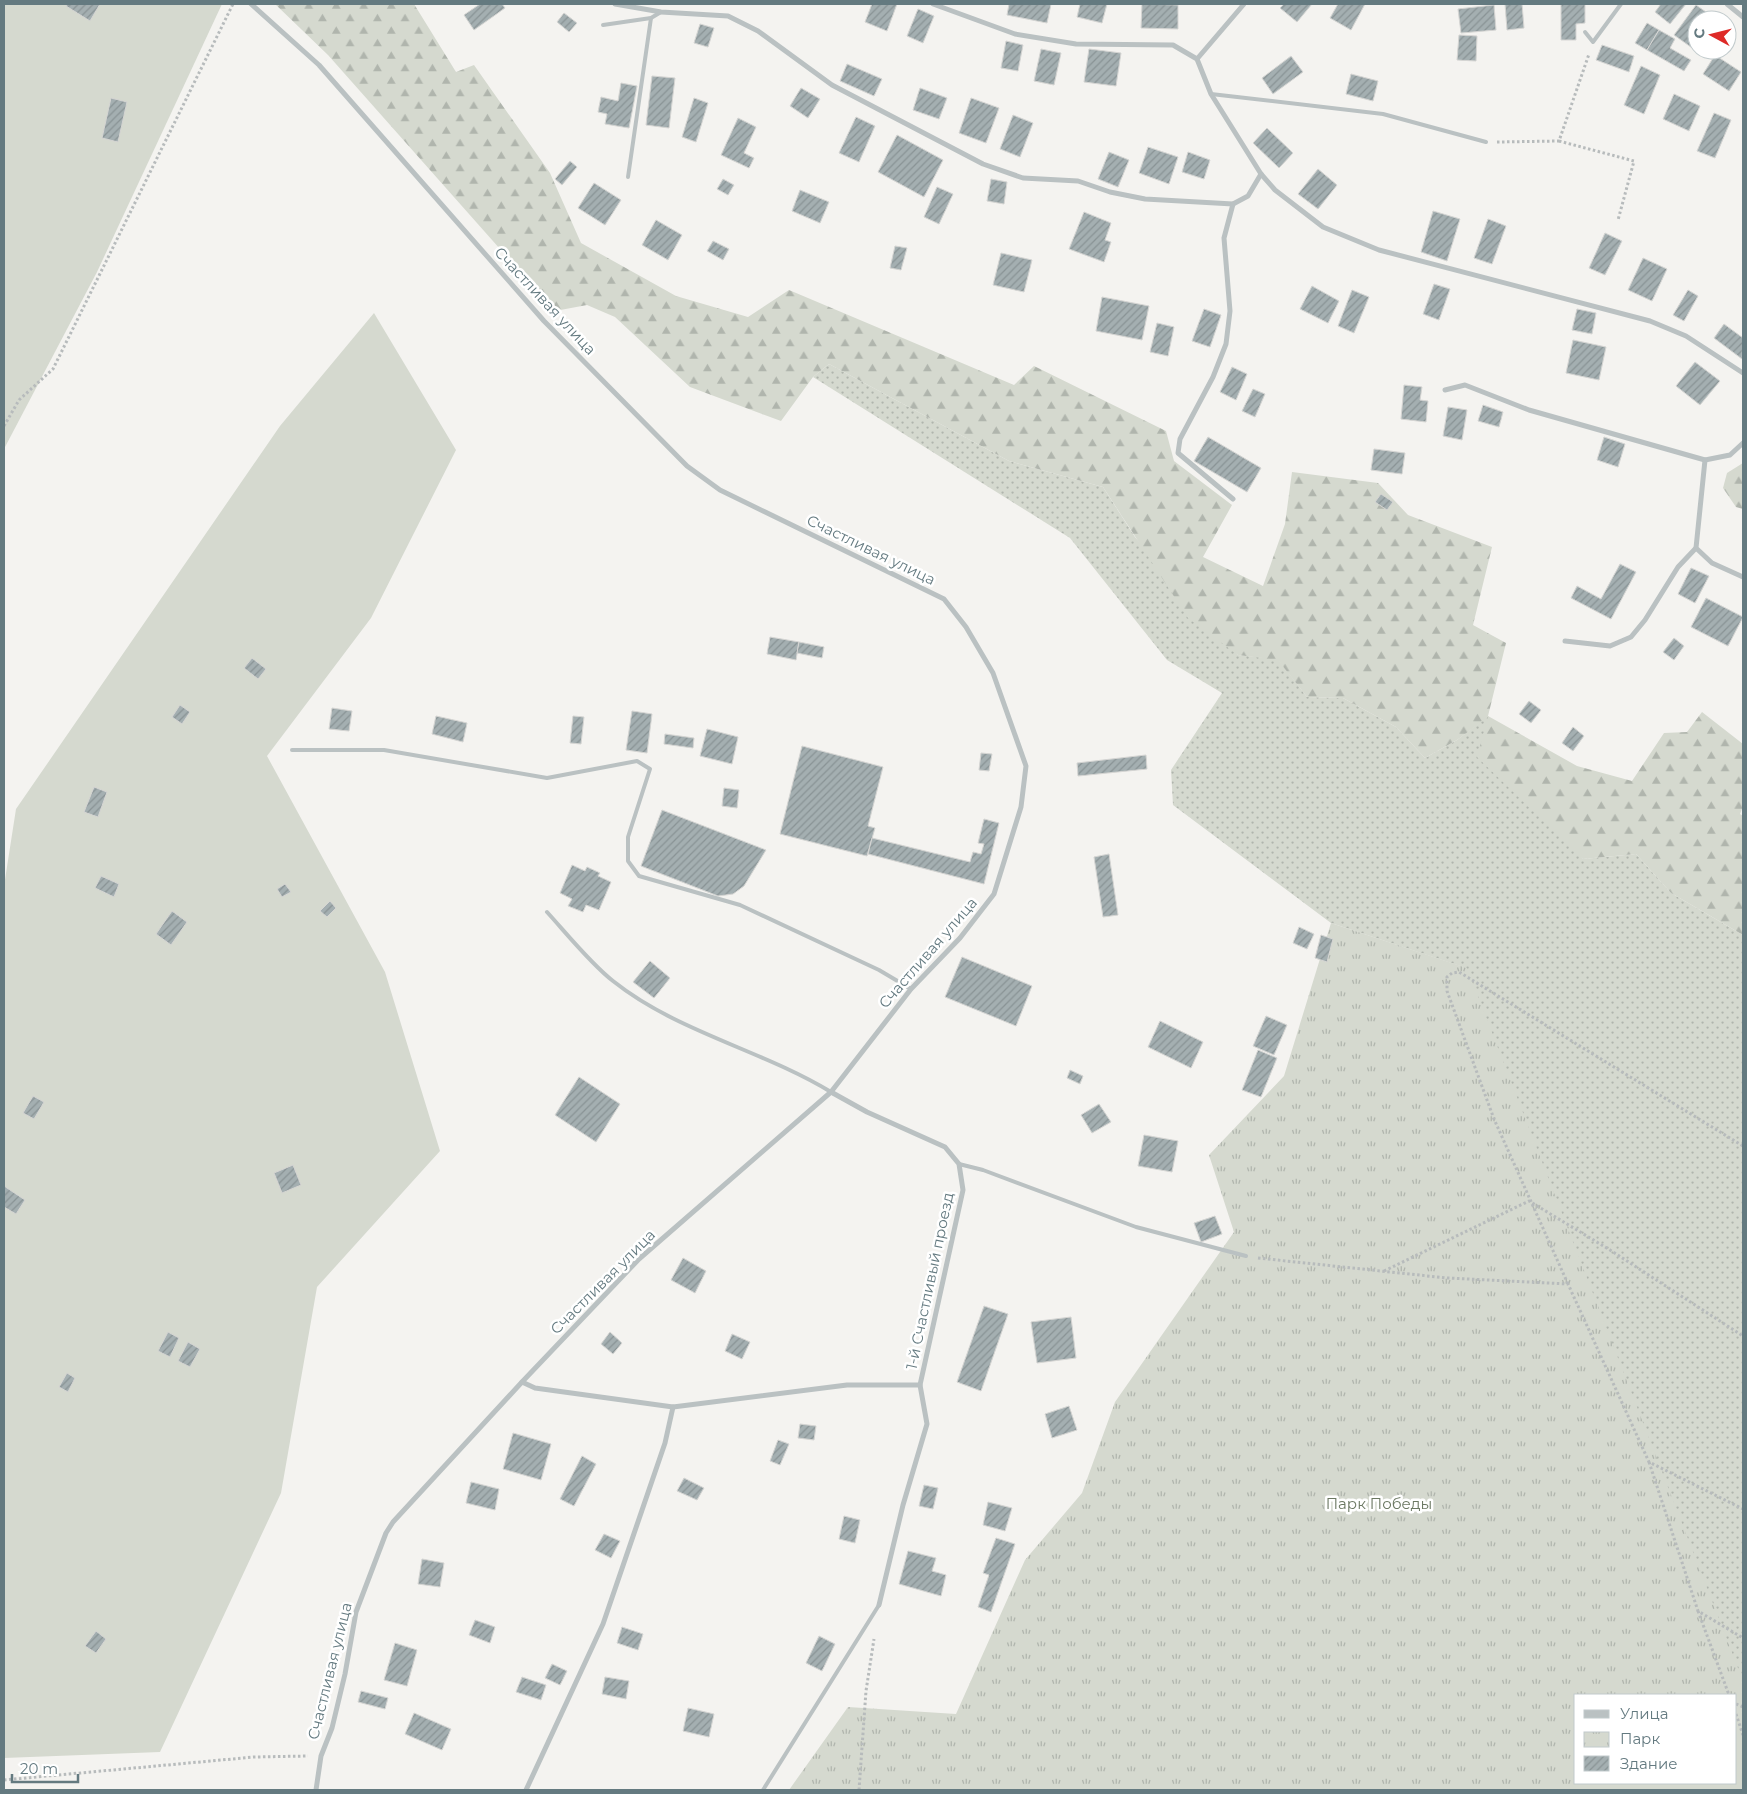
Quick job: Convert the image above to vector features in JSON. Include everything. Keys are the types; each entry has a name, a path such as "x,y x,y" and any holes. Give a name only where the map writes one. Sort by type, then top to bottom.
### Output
{"street":[{"name":"Счастливая улица","path":"250,4 319,65 544,321 687,466 720,490 944,599 966,627 994,673 1026,766 1021,807 994,894 960,938 911,989 831,1092 639,1259 393,1522 386,1533 356,1612 345,1674 332,1728 321,1756 316,1790"},
{"path":"615,4 661,12 728,16 758,32 832,85 983,164 1023,178 1078,181 1110,192 1145,199 1233,204 1248,196 1261,174"},
{"path":"933,4 1015,34 1076,44 1173,45 1197,59 1211,94 1261,174 1275,190 1323,227 1379,250 1650,321 1686,336 1743,373"},
{"path":"1197,59 1244,4"},
{"path":"1727,4 1743,17"},
{"path":"1233,204 1224,238 1230,311 1226,344 1213,377 1180,439 1178,453 1233,499"},
{"path":"1445,390 1465,385 1529,410 1705,460 1730,455 1743,442"},
{"path":"1565,641 1610,646 1631,637 1645,620 1678,567 1696,548 1705,460"},
{"path":"1696,548 1712,563 1743,577"},
{"path":"831,1092 867,1112 945,1147 959,1164"},
{"name":"1-й Счастливый проезд","path":"879,1605 903,1505 927,1424 920,1385 963,1190 959,1164"},
{"path":"522,1382 535,1388 673,1407 847,1385 920,1385"},
{"path":"526,1790 603,1624 665,1443 673,1407"}],"lane":[{"path":"1585,32 1593,42 1621,4"},
{"path":"603,26 651,18 661,12"},
{"path":"628,178 651,18"},
{"path":"1211,94 1383,114 1486,142"},
{"path":"292,750 384,750 548,778 636,761 650,769 628,837 628,861 639,876 740,905 879,970 911,989"},
{"path":"547,912 612,981 663,1013 806,1077 831,1092"},
{"path":"959,1164 983,1170 1136,1227 1246,1256"},
{"path":"763,1790 879,1605"}],"path":[{"path":"4,426 19,400 53,369 233,4"},
{"path":"1559,140 1593,42"},
{"path":"1486,142 1559,140 1634,161 1618,220"},
{"path":"1729,1694 1698,1611 1649,1462 1529,1201 1494,1119 1447,991 1447,977 1452,973 1459,972 1743,1146"},
{"path":"1383,1272 1529,1201"},
{"path":"1529,1201 1610,1250 1743,1336"},
{"path":"1246,1256 1447,1278 1568,1284"},
{"path":"1649,1462 1743,1509"},
{"path":"1698,1611 1743,1638"},
{"path":"859,1790 866,1691 875,1634"},
{"path":"1737,1717 1743,1735"},
{"path":"4,1780 254,1757 321,1756"}],"green space":[{"path":"4,4 222,4 97,272 4,449"},
{"path":"275,4 414,4 456,72 474,65 550,173 581,243 676,296 748,317 789,290 1014,385 1034,366 1166,431 1174,461 1232,505 1203,557 1263,586 1285,524 1292,472 1378,483 1408,515 1492,547 1473,625 1506,643 1488,716 1577,766 1632,781 1664,733 1687,732 1702,712 1743,744 1743,806 1740,814 1743,816 1743,935 1671,893 1636,854 1583,859 1477,757 1488,717 1457,740 1425,758 1396,727 1343,698 1307,697 1278,660 1238,655 1188,618 1103,487 1009,461 829,364 813,377 781,421 690,387 615,317 587,305 555,311 328,55"},
{"path":"374,313 456,450 371,618 267,756 385,972 440,1151 317,1287 281,1493 160,1752 4,1758 4,886 16,809 280,426"},
{"path":"829,364 1009,461 1103,487 1135,537 1238,655 1278,659 1307,697 1343,698 1396,727 1425,758 1457,740 1488,716 1583,859 1636,854 1671,893 1743,935 1743,1708 1736,1694 1466,968 1331,923 1173,805 1171,770 1222,693 1167,660 1070,538 813,377"},
{"path":"1743,463 1743,509 1736,507 1723,488 1727,473"},
{"name":"Парк Победы","path":"1331,923 1467,968 1743,1681 1743,1790 789,1790 848,1707 956,1714 1025,1560 1082,1493 1115,1402 1234,1232 1209,1155 1284,1076"}],"building":[{"path":"67,4 100,4 90,21 66,6"},
{"path":"480,4 502,4 505,8 474,30 464,15"},
{"path":"872,4 897,4 887,31 865,22"},
{"path":"1009,4 1051,4 1047,23 1007,15"},
{"path":"1080,4 1107,4 1102,23 1077,17"},
{"path":"1142,4 1178,5 1178,29 1141,28"},
{"path":"1284,4 1312,4 1297,22 1280,8"},
{"path":"1338,4 1365,4 1351,30 1330,18"},
{"path":"1505,4 1522,4 1524,28 1507,30"},
{"path":"1561,4 1585,4 1585,23 1576,24 1576,40 1561,40"},
{"path":"1661,4 1686,4 1670,24 1655,12"},
{"path":"1494,5 1496,30 1461,33 1458,9"},
{"path":"1696,5 1703,10 1692,10"},
{"path":"918,9 934,16 923,43 907,36"},
{"path":"564,13 577,23 569,32 557,22"},
{"path":"1687,17 1687,44 1674,35"},
{"path":"1647,23 1659,30 1647,50 1635,43"},
{"path":"700,24 714,28 708,47 694,43"},
{"path":"1659,30 1675,39 1670,48 1687,58 1687,60 1691,60 1684,71 1647,50"},
{"path":"1459,35 1477,36 1476,61 1457,60"},
{"path":"1006,41 1023,45 1018,71 1001,68"},
{"path":"1602,45 1634,56 1629,72 1596,60"},
{"path":"1041,49 1061,53 1054,85 1034,81"},
{"path":"1089,49 1121,53 1116,86 1084,82"},
{"path":"1291,56 1303,72 1273,94 1262,78"},
{"path":"1712,60 1723,60 1741,72 1729,91 1703,74"},
{"path":"847,64 882,79 874,96 840,81"},
{"path":"1641,66 1660,75 1644,114 1624,105"},
{"path":"1351,74 1378,81 1373,101 1346,94"},
{"path":"652,76 675,78 669,128 646,125"},
{"path":"621,83 637,86 629,128 605,124 607,114 598,112 601,97 618,101"},
{"path":"801,88 820,99 808,118 790,106"},
{"path":"920,88 947,98 939,119 913,110"},
{"path":"1674,94 1700,106 1689,131 1663,119"},
{"path":"111,98 127,102 118,142 102,138"},
{"path":"694,98 708,103 696,142 682,137"},
{"path":"971,98 999,108 986,143 959,133"},
{"path":"1714,113 1731,120 1715,158 1697,151"},
{"path":"1013,115 1033,123 1020,157 1000,149"},
{"path":"856,117 875,126 859,162 839,153"},
{"path":"738,118 756,127 744,153 754,158 749,168 721,155"},
{"path":"1267,128 1293,153 1279,168 1253,143"},
{"path":"897,135 943,160 924,197 878,172"},
{"path":"1148,147 1178,157 1169,184 1139,173"},
{"path":"1109,152 1129,160 1118,187 1098,179"},
{"path":"1188,152 1210,160 1204,179 1182,172"},
{"path":"570,161 577,167 562,185 555,179"},
{"path":"1318,169 1337,185 1318,209 1298,194"},
{"path":"723,179 734,185 728,195 717,189"},
{"path":"991,179 1007,182 1004,204 987,201"},
{"path":"594,183 621,200 605,225 578,208"},
{"path":"937,187 953,194 939,224 924,217"},
{"path":"800,190 829,202 820,223 792,211"},
{"path":"1433,211 1460,219 1447,261 1421,252"},
{"path":"1084,212 1111,223 1105,240 1111,242 1104,262 1069,249"},
{"path":"1488,219 1506,226 1492,264 1474,258"},
{"path":"656,220 682,235 668,260 642,245"},
{"path":"1605,233 1622,241 1605,275 1589,268"},
{"path":"713,241 729,249 723,260 707,251"},
{"path":"895,246 907,248 901,270 890,268"},
{"path":"1001,253 1032,260 1024,292 993,285"},
{"path":"1643,258 1667,269 1652,301 1628,290"},
{"path":"1434,284 1450,289 1439,320 1423,314"},
{"path":"1312,286 1339,301 1328,323 1300,309"},
{"path":"1352,290 1369,297 1354,333 1338,326"},
{"path":"1688,290 1698,296 1684,321 1673,315"},
{"path":"1102,297 1149,306 1142,340 1096,331"},
{"path":"1204,309 1221,315 1210,347 1192,341"},
{"path":"1577,309 1596,313 1592,334 1572,330"},
{"path":"1157,323 1174,327 1168,356 1150,352"},
{"path":"1724,324 1743,338 1742,359 1714,338"},
{"path":"1573,340 1606,347 1599,380 1566,373"},
{"path":"1695,362 1720,381 1700,405 1676,386"},
{"path":"1232,367 1247,374 1236,400 1220,392"},
{"path":"1404,385 1422,387 1420,400 1428,401 1426,422 1401,419"},
{"path":"1253,389 1265,394 1255,417 1242,411"},
{"path":"1483,405 1503,412 1499,427 1478,421"},
{"path":"1448,407 1467,410 1462,440 1443,436"},
{"path":"1208,437 1261,468 1247,492 1194,461"},
{"path":"1604,437 1625,444 1618,467 1597,460"},
{"path":"1374,449 1405,453 1402,474 1371,470"},
{"path":"1381,494 1393,502 1387,510 1375,502"},
{"path":"1620,564 1636,572 1611,619 1571,598 1577,586 1601,599"},
{"path":"1691,568 1709,576 1695,603 1678,594"},
{"path":"1706,598 1743,617 1728,646 1691,627"},
{"path":"770,637 799,642 796,660 767,654"},
{"path":"1674,638 1684,646 1674,660 1663,652"},
{"path":"799,642 824,647 822,658 797,653"},
{"path":"252,658 266,669 258,679 244,668"},
{"path":"1529,701 1541,710 1531,723 1519,714"},
{"path":"180,705 190,712 182,724 172,717"},
{"path":"332,708 352,711 349,731 329,729"},
{"path":"632,711 652,714 647,753 626,750"},
{"path":"436,716 467,723 463,742 432,734"},
{"path":"573,716 584,717 581,744 570,743"},
{"path":"1573,727 1584,736 1573,751 1562,743"},
{"path":"707,729 738,737 732,764 700,756"},
{"path":"665,734 694,738 693,748 664,744"},
{"path":"802,746 883,767 868,826 875,828 867,856 780,834"},
{"path":"981,753 992,754 989,771 979,770"},
{"path":"1146,755 1147,769 1078,776 1077,763"},
{"path":"94,787 107,792 98,817 84,812"},
{"path":"724,788 739,790 737,808 722,806"},
{"path":"662,810 766,850 744,886 733,894 718,896 641,866"},
{"path":"984,819 999,823 984,884 868,854 872,838 970,862 973,852 981,854 984,844 978,843"},
{"path":"1109,854 1118,915 1103,917 1094,857"},
{"path":"572,865 585,871 587,867 600,873 598,876 611,882 599,910 586,905 583,912 568,906 572,899 560,893"},
{"path":"101,876 119,884 114,897 95,888"},
{"path":"285,884 291,892 282,897 277,889"},
{"path":"330,901 336,908 327,917 320,911"},
{"path":"172,911 187,922 171,945 156,934"},
{"path":"1299,927 1314,934 1307,949 1293,943"},
{"path":"1321,935 1333,939 1327,962 1315,958"},
{"path":"962,957 1032,986 1016,1026 945,997"},
{"path":"650,961 670,978 654,998 633,982"},
{"path":"1266,1016 1287,1025 1274,1055 1253,1046"},
{"path":"1160,1021 1203,1042 1191,1068 1148,1047"},
{"path":"1258,1050 1277,1058 1261,1097 1242,1090"},
{"path":"1070,1070 1083,1076 1080,1084 1067,1078"},
{"path":"579,1077 620,1104 596,1142 555,1115"},
{"path":"33,1096 44,1102 34,1119 23,1113"},
{"path":"1099,1104 1111,1122 1092,1133 1081,1115"},
{"path":"1144,1135 1178,1141 1172,1172 1138,1166"},
{"path":"293,1165 301,1185 282,1193 274,1173"},
{"path":"4,1186 25,1200 16,1214 4,1207"},
{"path":"1215,1216 1222,1234 1201,1242 1194,1223"},
{"path":"683,1258 706,1271 695,1293 671,1280"},
{"path":"984,1306 1008,1314 981,1391 957,1382"},
{"path":"1071,1317 1076,1358 1037,1363 1031,1322"},
{"path":"168,1332 179,1338 170,1357 158,1351"},
{"path":"610,1332 622,1343 613,1354 601,1344"},
{"path":"732,1334 750,1342 742,1359 725,1351"},
{"path":"188,1342 200,1349 190,1367 178,1361"},
{"path":"67,1373 75,1378 68,1392 59,1387"},
{"path":"1069,1406 1077,1430 1052,1438 1045,1414"},
{"path":"800,1424 816,1426 814,1440 798,1438"},
{"path":"513,1433 551,1444 541,1480 503,1469"},
{"path":"778,1440 789,1444 780,1465 770,1461"},
{"path":"582,1456 596,1464 574,1506 560,1499"},
{"path":"684,1478 704,1488 697,1500 677,1491"},
{"path":"471,1482 499,1489 495,1510 466,1503"},
{"path":"924,1485 938,1488 933,1509 919,1506"},
{"path":"988,1502 1012,1508 1005,1531 983,1525"},
{"path":"844,1516 860,1520 855,1543 839,1539"},
{"path":"604,1534 620,1541 611,1558 595,1550"},
{"path":"996,1538 1015,1544 991,1612 978,1607 989,1575 983,1573"},
{"path":"908,1551 936,1558 932,1571 946,1575 941,1596 899,1584"},
{"path":"422,1559 444,1563 440,1587 418,1584"},
{"path":"475,1620 495,1627 490,1643 469,1635"},
{"path":"622,1627 643,1634 638,1650 617,1643"},
{"path":"96,1631 106,1639 96,1653 85,1646"},
{"path":"819,1636 835,1644 822,1671 806,1663"},
{"path":"395,1643 417,1650 407,1686 384,1680"},
{"path":"552,1664 567,1671 560,1685 545,1678"},
{"path":"522,1677 546,1685 541,1700 516,1692"},
{"path":"605,1677 629,1681 626,1699 602,1694"},
{"path":"361,1691 388,1698 385,1709 358,1702"},
{"path":"688,1708 714,1714 709,1737 683,1731"},
{"path":"414,1713 451,1729 442,1750 405,1734"}]}
